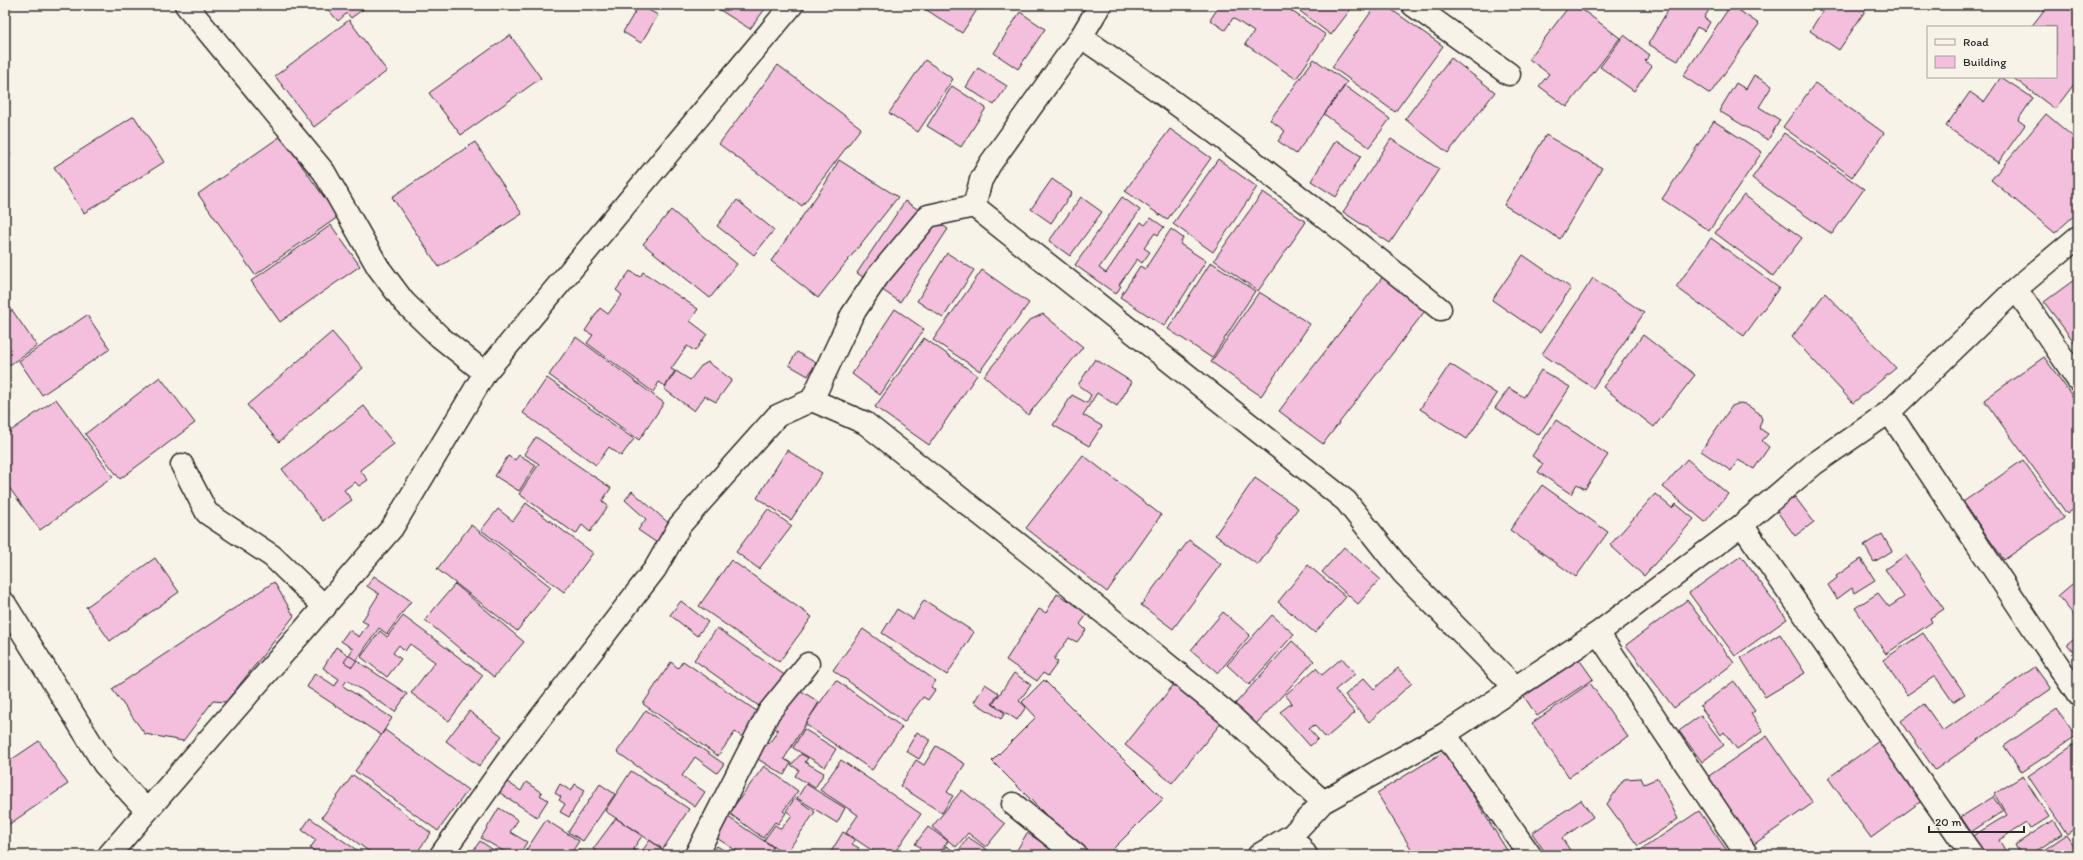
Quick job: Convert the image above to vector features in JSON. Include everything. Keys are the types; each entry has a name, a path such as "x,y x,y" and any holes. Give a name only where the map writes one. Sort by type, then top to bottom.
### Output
{"street":[{"path":"186,5 324,172 378,267 404,302 440,337 485,373"},
{"path":"109,855 392,528 485,373 792,5"},
{"path":"974,206 981,180 990,164 1081,37 1100,5"},
{"path":"1413,5 1509,74"},
{"path":"1081,37 1170,98 1343,231 1440,309"},
{"path":"441,855 511,756 655,569 680,525 777,416 812,400 852,315 878,276 928,216 974,206"},
{"path":"974,206 1346,501 1404,574 1515,687"},
{"path":"1258,855 1292,835 1323,802 1445,734 1598,633 1742,525 1814,464 1888,412 2016,289 2078,237"},
{"path":"2016,289 2078,380"},
{"path":"812,400 865,423 1045,565 1234,719 1323,802"},
{"path":"1888,412 2078,695"},
{"path":"182,465 208,513 272,556 325,607"},
{"path":"1742,525 1972,855"},
{"path":"5,604 104,764 147,811"},
{"path":"1598,633 1747,855"},
{"path":"696,855 769,712 808,664"},
{"path":"1445,734 1530,855"},
{"path":"1013,804 1076,855"},
{"path":"1292,835 1306,855"}],"building":[{"path":"324,5 369,5 351,18 347,13 338,21"},
{"path":"639,5 658,15 641,43 623,32"},
{"path":"712,5 768,5 750,29"},
{"path":"919,5 980,5 962,33"},
{"path":"1220,5 1283,5 1326,35 1296,79 1245,44 1254,32 1233,18 1225,30 1210,20"},
{"path":"1292,5 1354,5 1331,35"},
{"path":"1376,5 1385,5 1443,46 1395,112 1332,67"},
{"path":"1570,5 1576,5 1620,38 1567,107 1539,86 1549,74 1529,59"},
{"path":"1671,5 1712,5 1704,18 1710,22 1705,31 1697,27 1678,61 1648,44"},
{"path":"1731,5 1759,24 1710,94 1683,76"},
{"path":"1826,5 1869,5 1839,50 1810,31"},
{"path":"2048,5 2078,5 2078,79 2055,109 2013,78 2057,78 2057,26 2032,26"},
{"path":"1020,12 1045,29 1018,69 994,53"},
{"path":"349,20 387,71 314,127 275,76"},
{"path":"510,35 541,78 461,135 429,93"},
{"path":"1624,35 1650,55 1645,61 1652,66 1634,91 1600,67"},
{"path":"1451,58 1495,92 1448,153 1405,119"},
{"path":"1314,59 1347,82 1296,154 1278,141 1285,131 1270,120"},
{"path":"925,60 953,79 918,132 889,113"},
{"path":"778,65 861,128 802,206 719,144"},
{"path":"978,68 1007,86 994,105 966,87"},
{"path":"1754,75 1772,86 1759,107 1780,120 1768,140 1719,111 1736,83 1746,89"},
{"path":"2000,78 2033,98 2018,120 2025,125 1998,163 1946,126 1970,92 1984,102"},
{"path":"1815,83 1884,133 1852,177 1783,127"},
{"path":"952,86 986,108 961,147 927,126"},
{"path":"1345,86 1390,119 1369,147 1324,114"},
{"path":"2046,114 2078,141 2078,212 2055,233 1991,180"},
{"path":"134,116 164,162 84,213 54,167"},
{"path":"1714,121 1762,152 1709,231 1662,199"},
{"path":"1170,129 1211,158 1167,220 1125,191"},
{"path":"1784,133 1864,189 1832,234 1752,178"},
{"path":"1546,135 1602,168 1560,239 1504,205"},
{"path":"281,136 338,217 255,275 198,194"},
{"path":"1391,139 1439,169 1390,243 1343,212"},
{"path":"1336,140 1361,156 1336,197 1311,181"},
{"path":"475,142 522,214 439,267 392,197"},
{"path":"5,146 11,155 5,160"},
{"path":"1218,159 1257,187 1213,252 1173,224"},
{"path":"839,160 898,197 818,298 771,261 825,184"},
{"path":"1052,179 1072,193 1051,223 1031,209"},
{"path":"1263,192 1306,222 1258,291 1214,260"},
{"path":"1744,195 1802,238 1773,276 1715,233"},
{"path":"1081,197 1102,212 1070,256 1049,241"},
{"path":"1122,197 1140,210 1099,268 1106,273 1141,222 1145,225 1151,218 1164,227 1158,235 1155,233 1144,248 1150,252 1142,263 1137,259 1119,285 1121,286 1116,294 1075,265"},
{"path":"737,200 774,230 754,255 717,226"},
{"path":"905,201 948,229 900,302 857,273"},
{"path":"671,210 737,264 710,298 643,244"},
{"path":"331,225 360,266 280,322 251,281"},
{"path":"1171,229 1183,238 1180,244 1206,261 1164,326 1120,297 1140,266 1145,269"},
{"path":"1711,238 1779,288 1744,336 1676,287"},
{"path":"947,253 974,270 943,318 917,301"},
{"path":"1523,255 1571,288 1540,333 1492,300"},
{"path":"1211,262 1255,291 1212,358 1168,329"},
{"path":"982,270 1029,303 980,371 933,340"},
{"path":"630,271 640,277 643,272 698,309 690,321 707,334 695,351 687,346 671,369 675,371 665,386 659,382 653,392 587,343 593,335 585,331 600,308 608,314 622,295 616,290"},
{"path":"1385,274 1428,307 1323,444 1279,411"},
{"path":"2078,277 2078,347 2044,302"},
{"path":"1593,278 1644,313 1593,388 1542,354"},
{"path":"1259,292 1310,324 1261,396 1211,362"},
{"path":"1825,293 1896,368 1853,403 1792,337"},
{"path":"895,309 924,329 880,395 852,374"},
{"path":"12,310 37,346 5,368 5,315"},
{"path":"1043,314 1083,347 1028,415 984,376 1030,320"},
{"path":"87,315 110,349 42,395 19,361"},
{"path":"332,332 363,368 279,442 247,405"},
{"path":"1643,335 1695,375 1654,427 1603,387"},
{"path":"576,337 664,403 639,440 549,375"},
{"path":"924,338 977,375 929,445 875,407"},
{"path":"797,352 816,363 808,376 789,365"},
{"path":"2044,357 2078,404 2078,506 2067,514 1984,400"},
{"path":"1095,359 1132,382 1117,406 1097,393 1083,415 1102,426 1089,446 1053,425 1072,395 1087,403 1091,395 1078,385"},
{"path":"708,362 732,380 716,402 705,396 694,411 664,389 676,371 690,380 701,366"},
{"path":"1450,364 1497,394 1467,439 1420,409"},
{"path":"1541,370 1570,387 1539,435 1495,408 1509,388 1524,397"},
{"path":"160,377 195,423 120,479 85,434"},
{"path":"547,378 634,439 621,456 609,447 596,465 523,413"},
{"path":"56,399 113,477 40,530 5,482 5,435"},
{"path":"1740,403 1745,404 1759,413 1762,419 1759,428 1768,434 1762,441 1769,447 1754,469 1738,460 1731,471 1701,451 1732,406"},
{"path":"364,406 394,444 360,470 368,480 359,486 355,482 344,490 352,500 323,521 282,469"},
{"path":"1556,420 1608,455 1585,489 1577,484 1571,494 1538,472 1543,464 1532,456"},
{"path":"536,437 611,488 602,501 608,506 590,532 582,525 576,534 519,494 539,464 524,454"},
{"path":"787,450 822,473 791,520 757,498"},
{"path":"519,455 536,465 519,491 495,476 508,456 515,460"},
{"path":"1083,455 1161,515 1107,592 1026,528"},
{"path":"1687,459 1728,494 1705,522 1663,487"},
{"path":"2023,460 2064,518 2004,560 1963,502"},
{"path":"1255,478 1298,508 1258,565 1215,535"},
{"path":"1542,485 1608,532 1576,577 1510,530"},
{"path":"632,491 672,526 657,543 638,530 646,519 625,500"},
{"path":"1655,494 1672,508 1676,504 1694,519 1644,576 1610,545"},
{"path":"1795,497 1814,522 1795,536 1776,510"},
{"path":"526,503 593,553 564,592 481,530 498,509 513,521"},
{"path":"768,509 792,526 759,569 736,552"},
{"path":"471,525 551,587 517,631 437,569"},
{"path":"1882,534 1892,551 1874,562 1864,545"},
{"path":"1189,540 1221,564 1173,629 1141,605"},
{"path":"1344,547 1380,579 1358,604 1322,572"},
{"path":"1906,555 1944,609 1930,618 1932,622 1886,654 1855,608 1878,593 1889,607 1904,597 1885,569"},
{"path":"1741,556 1787,619 1735,656 1689,593"},
{"path":"155,558 179,592 110,641 86,607"},
{"path":"1861,559 1875,580 1854,593 1852,588 1837,599 1828,585 1837,578 1836,576"},
{"path":"731,560 812,617 779,662 699,606"},
{"path":"1308,565 1346,597 1315,633 1278,602"},
{"path":"374,576 411,601 387,634 379,628 352,667 344,662 353,649 341,641 349,630 359,637 368,624 362,621 379,594 367,586"},
{"path":"2078,579 2078,620 2058,596"},
{"path":"274,582 294,616 226,702 213,701 183,741 145,734 112,689"},
{"path":"455,584 524,642 494,677 425,620"},
{"path":"1057,594 1089,612 1080,624 1086,630 1077,642 1069,638 1054,659 1058,662 1048,676 1043,673 1037,681 1006,660 1039,609 1046,613"},
{"path":"924,600 974,632 947,675 882,633 897,609 913,619"},
{"path":"1687,600 1734,663 1674,708 1626,645"},
{"path":"681,601 708,622 697,636 670,615"},
{"path":"1223,612 1250,635 1218,673 1191,650"},
{"path":"1272,615 1294,634 1249,685 1227,665"},
{"path":"403,616 483,675 449,721 411,693 435,662 410,644 405,651 399,645 393,653 401,659 387,677 361,657 380,631 387,637"},
{"path":"717,628 786,676 763,709 694,660"},
{"path":"863,629 936,681 931,687 935,690 928,700 923,697 904,722 833,670"},
{"path":"1923,633 1965,694 1953,702 1935,676 1907,695 1883,660"},
{"path":"1780,634 1805,673 1765,697 1741,658"},
{"path":"2078,635 2078,657 2067,644"},
{"path":"1292,641 1314,661 1256,724 1235,704"},
{"path":"336,647 407,694 395,712 347,680 343,686 392,718 381,735 307,687 315,673 335,686 339,679 323,668"},
{"path":"1576,655 1593,679 1537,716 1521,692"},
{"path":"1342,658 1355,674 1335,690 1355,713 1326,738 1314,725 1309,729 1318,739 1310,746 1280,712 1292,703 1285,695 1316,668 1322,675"},
{"path":"683,661 761,714 744,738 735,732 718,756 643,704 671,662 678,668"},
{"path":"2035,667 2051,689 1935,770 1901,721 1924,704 1943,731"},
{"path":"1398,668 1412,683 1369,722 1345,695 1364,678 1374,689"},
{"path":"1014,673 1031,685 1019,701 1026,707 1017,720 993,704"},
{"path":"836,680 902,727 872,770 805,724"},
{"path":"1044,680 1163,799 1107,855 1086,855 992,761 1036,717 1022,702"},
{"path":"1734,681 1755,711 1751,714 1763,731 1737,749 1724,732 1721,735 1700,706"},
{"path":"1175,683 1222,722 1172,783 1125,745"},
{"path":"1590,683 1628,737 1569,777 1532,723"},
{"path":"985,684 999,693 992,704 1005,713 1001,719 974,702"},
{"path":"798,689 819,702 784,759 791,763 784,775 756,758 762,740 769,744 778,730 772,727 784,708 786,710"},
{"path":"2057,709 2076,736 2022,772 2004,746"},
{"path":"646,710 724,764 717,773 695,757 682,776 705,792 695,807 617,752"},
{"path":"469,711 502,736 479,766 446,741"},
{"path":"1701,715 1724,745 1702,762 1679,731"},
{"path":"804,729 836,749 825,767 793,748"},
{"path":"385,730 468,790 438,831 355,771"},
{"path":"917,732 930,740 919,759 906,751"},
{"path":"1767,736 1813,803 1750,847 1703,780"},
{"path":"1883,738 1927,797 1871,838 1828,778"},
{"path":"39,741 68,784 5,827 5,764"},
{"path":"2078,742 2078,826 2067,834 2028,776"},
{"path":"936,746 965,764 947,792 953,796 942,813 900,786 916,760 924,765"},
{"path":"1445,751 1510,855 1415,855 1377,793"},
{"path":"801,754 808,758 805,762 824,773 815,788 795,776 799,770 791,765"},
{"path":"841,760 921,814 893,855 879,855 846,833 858,815 820,790"},
{"path":"764,766 798,791 783,811 786,813 778,824 775,822 763,838 729,813"},
{"path":"631,771 689,809 663,849 605,811"},
{"path":"353,775 431,833 415,855 374,855 322,817"},
{"path":"2023,776 2049,817 2030,829 2026,823 1999,840 2008,855 1975,855 1966,840 2007,815 1994,794"},
{"path":"1641,778 1644,784 1658,778 1678,819 1638,846 1607,804 1624,779"},
{"path":"504,780 521,791 526,782 542,793 540,795 548,800 537,817 497,791"},
{"path":"560,784 571,791 575,784 585,790 569,817 560,812 565,804 559,800 561,797 555,793"},
{"path":"600,784 615,794 583,841 568,832"},
{"path":"806,784 845,808 837,823 797,798"},
{"path":"962,790 1005,824 986,847 968,833 956,847 932,827"},
{"path":"1993,797 2003,811 1971,832 1961,817"},
{"path":"795,798 815,812 785,855 764,840 775,825 781,829 792,815 786,811"},
{"path":"1581,800 1593,817 1562,838 1573,855 1547,855 1532,833"},
{"path":"499,808 518,820 510,832 527,842 519,855 510,855 481,838"},
{"path":"1699,811 1730,855 1638,855 1636,853"},
{"path":"725,815 773,847 768,855 743,855 712,835"},
{"path":"310,818 364,855 320,855 310,848 316,840 302,830"},
{"path":"616,818 642,836 633,849 640,854 650,840 666,853 665,855 601,855 593,849"},
{"path":"546,820 579,841 570,855 523,855"},
{"path":"2053,820 2062,834 2030,855 2021,855 2015,845"},
{"path":"928,827 948,841 938,855 922,855 917,852 920,847 915,844"},
{"path":"843,832 855,840 852,844 859,848 854,855 829,855"},
{"path":"1027,833 1056,851 1053,855 1014,855"},
{"path":"2066,835 2078,852 2078,855 2048,855 2044,850"},
{"path":"968,837 989,851 986,855 940,855 946,846 957,853"},
{"path":"480,841 501,855 470,855"},
{"path":"717,846 731,855 710,855"},
{"path":"578,849 587,855 574,855"}]}
